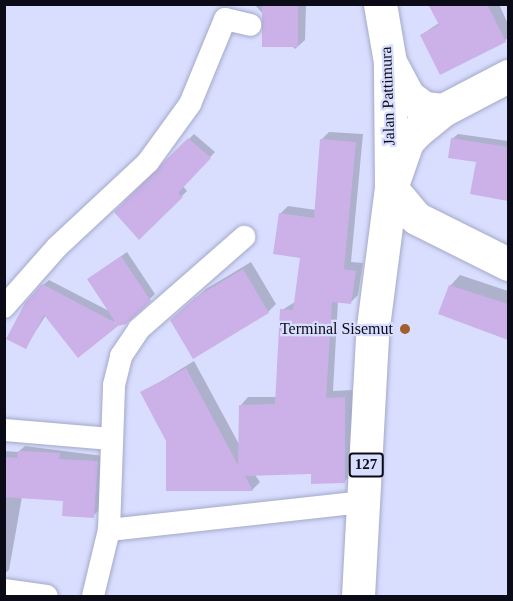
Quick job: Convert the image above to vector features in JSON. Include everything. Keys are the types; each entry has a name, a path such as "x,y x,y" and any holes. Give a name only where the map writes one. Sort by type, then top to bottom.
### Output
{"main road":[{"name":"Jalan Pattimura","path":"382,8 390,62 391,188"},
{"path":"390,62 408,96 424,108 443,110"},
{"path":"508,76 443,110 407,142 391,188 416,218 508,264"},
{"name":"127","path":"358,597 372,334 391,188"}],"street":[{"path":"4,308 57,247 148,162 190,104 225,19 250,25"},
{"path":"93,597 109,530 116,372 127,343 244,237"},
{"path":"4,430 112,439"},
{"path":"109,530 364,502"},
{"path":"4,590 47,597"}],"building":[{"path":"262,4 298,4 298,47 262,47"},
{"path":"428,4 487,4 506,42 440,75 420,35 439,25"},
{"path":"188,138 211,158 178,193 183,197 139,240 114,212"},
{"path":"451,138 508,147 508,201 470,194 476,162 448,158"},
{"path":"320,139 356,142 344,269 356,271 351,304 332,302 326,398 345,397 345,483 311,484 311,474 245,476 253,491 166,491 166,441 140,392 186,368 238,465 239,405 275,404 280,309 293,310 300,258 273,254 279,213 314,218"},
{"path":"121,256 151,301 126,324 118,326 78,358 44,315 26,349 6,339 25,303 42,284 116,323 87,279"},
{"path":"243,269 269,313 193,359 170,320 196,297"},
{"path":"449,285 508,304 508,340 438,314"},
{"path":"18,451 60,453 59,459 98,461 94,518 62,516 63,501 4,497 4,457 17,458"}],"place":[{"name":"Terminal Sisemut","path":"405,329"}]}
